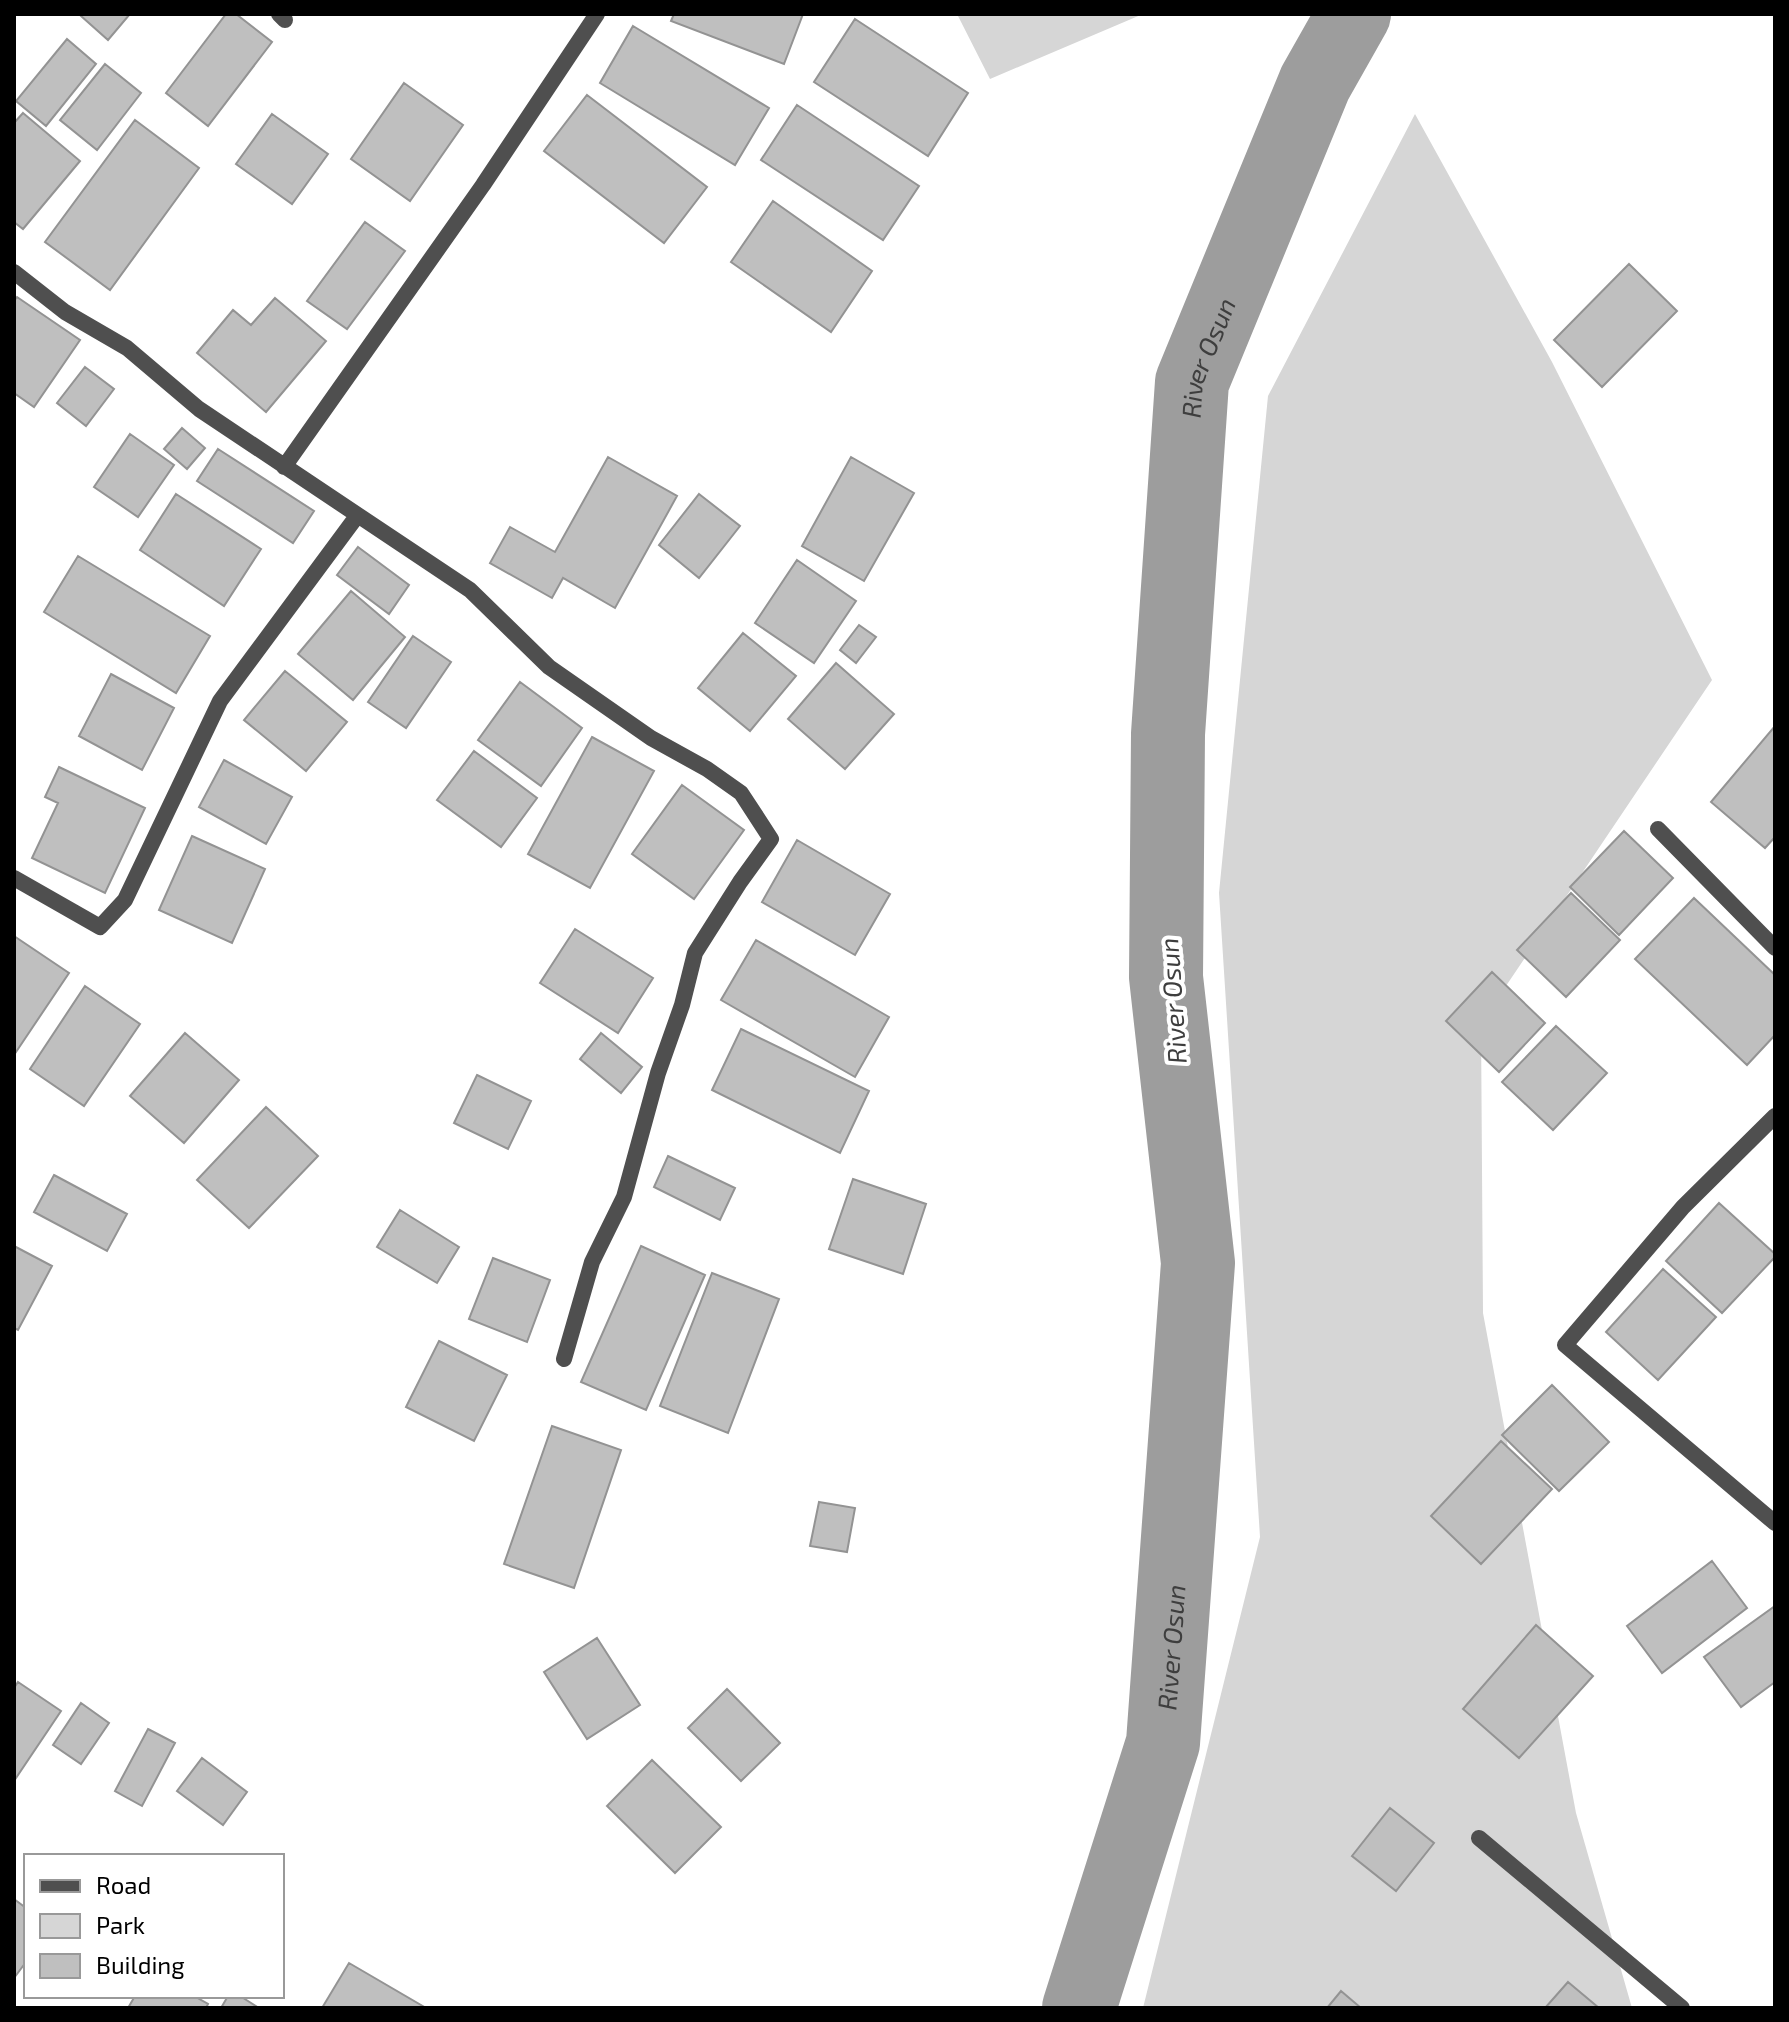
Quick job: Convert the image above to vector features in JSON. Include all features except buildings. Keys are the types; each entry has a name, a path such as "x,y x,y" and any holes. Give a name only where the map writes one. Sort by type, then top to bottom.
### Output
{"street":[{"path":"284,467 483,185 597,14"},
{"path":"14,272 65,312 127,348 199,409 470,590 549,667 651,738 707,769 741,793 771,839 695,953 624,1197 592,1262 564,1359"},
{"path":"14,878 100,927 125,900 220,701 357,516"},
{"path":"1658,829 1775,948"},
{"path":"1775,1116 1683,1207 1565,1345 1775,1523"},
{"path":"1479,1838 1682,2008"}],"green space":[{"path":"957,14 1143,14 990,79"},
{"path":"1415,114 1552,362 1712,680 1481,1023 1483,1313 1576,1813 1632,2008 1143,2008 1260,1537 1219,893 1268,396"}],"waterway":[{"name":"River Osun","path":"1079,2008 1163,1743 1198,1263 1166,977 1168,734 1192,382 1315,83 1354,14"}]}
